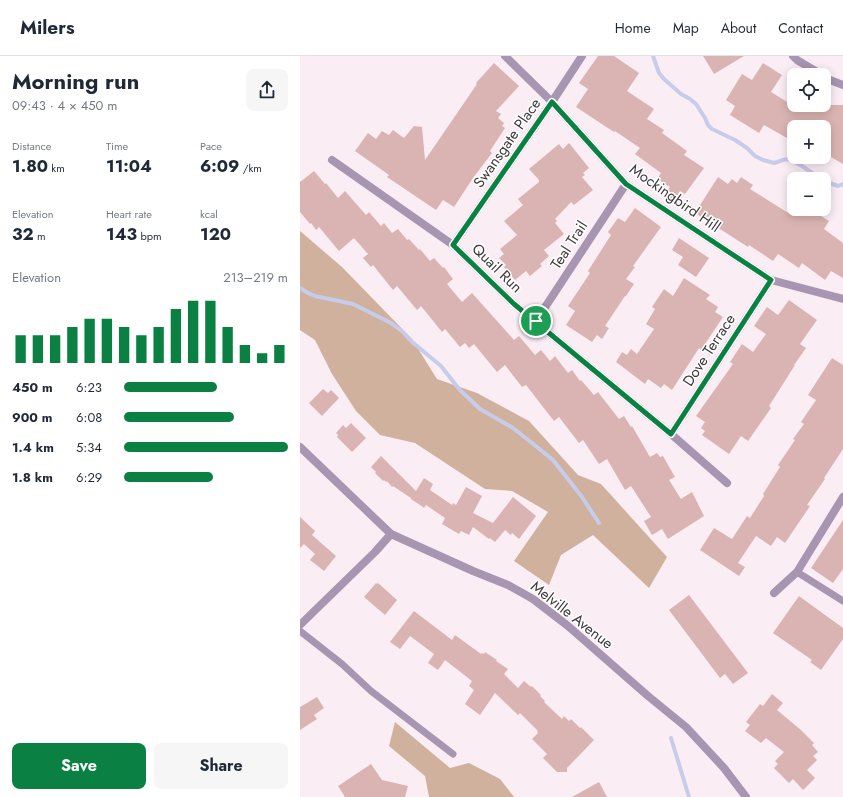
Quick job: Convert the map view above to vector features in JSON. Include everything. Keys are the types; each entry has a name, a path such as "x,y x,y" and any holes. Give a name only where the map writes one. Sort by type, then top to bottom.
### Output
{"street":[{"name":"Mockingbird Hill","path":"506,56 552,102 626,184 771,280 843,299"},
{"name":"Swansgate Place","path":"453,245 582,56"},
{"path":"793,56 810,68"},
{"path":"831,80 843,85"},
{"name":"Quail Run","path":"332,160 453,245 514,304 727,482"},
{"name":"Teal Trail","path":"536,321 626,184"},
{"name":"Dove Terrace","path":"671,434 771,280"},
{"name":"Melville Avenue","path":"300,447 391,534 508,585 533,599 568,626 686,727 724,768 746,797"},
{"path":"774,593 797,572 843,497"},
{"path":"300,625 375,552 391,534"}],"lane":[{"path":"797,572 843,601"},
{"path":"300,631 342,664 371,691 453,754"}],"shaded area":[{"path":"300,231 342,267 412,339 437,379 477,393 529,421 578,475 601,484 667,557 649,588 593,535 561,555 549,585 514,561 548,512 512,491 485,489 415,443 380,435 356,411 332,374 315,340 300,330"},
{"path":"395,722 450,768 469,763 500,779 514,797 429,797 425,776 389,746"}],"building":[{"path":"598,56 614,56 639,73 627,91 654,109 647,119 664,130 662,133 687,151 684,155 704,168 685,194 680,191 674,200 665,194 670,187 657,179 661,173 635,154 640,148 576,107 588,89 579,83"},
{"path":"703,56 744,56 714,74"},
{"path":"494,63 519,86 496,111 501,114 498,118 504,123 502,126 505,128 490,151 492,153 454,207 443,200 436,210 387,177 389,175 355,151 368,133 376,139 382,131 389,135 393,130 404,138 414,126 422,127 425,160 477,84 476,83"},
{"path":"763,63 782,75 771,92 787,102 787,112 831,112 831,105 843,105 843,164 831,157 831,120 787,120 787,138 764,125 759,133 730,115 735,106 726,100 742,74 752,80"},
{"path":"569,143 589,168 583,173 585,175 582,177 593,190 574,205 571,202 555,219 557,221 555,223 564,234 544,250 549,256 540,264 542,266 530,276 526,271 515,280 504,267 506,265 499,258 504,254 500,249 517,235 504,221 523,205 518,199 539,182 539,180 529,169 559,144 563,149"},
{"path":"314,171 338,198 345,191 366,215 369,212 381,226 384,223 392,233 398,229 407,240 409,239 419,250 420,249 430,261 434,258 443,268 444,267 453,279 447,284 462,302 472,293 514,340 519,336 535,355 541,350 550,361 555,356 568,373 572,370 580,381 581,380 594,395 598,392 619,419 624,416 631,427 632,426 650,457 657,453 660,457 663,456 675,477 669,480 681,499 692,492 704,516 668,539 662,529 652,535 644,521 651,517 631,486 625,490 607,459 599,464 583,440 579,443 559,417 554,421 526,385 522,387 505,365 497,372 474,344 469,348 465,343 460,347 445,329 442,332 421,306 417,310 397,286 393,290 373,265 371,267 363,258 368,254 354,238 339,251 319,227 316,230 311,223 310,224 300,212 300,182"},
{"path":"718,177 728,184 732,179 737,183 741,177 753,185 750,189 787,212 787,216 821,216 829,221 824,229 843,243 843,278 831,271 825,280 802,263 799,268 778,254 773,261 695,213"},
{"path":"635,208 661,227 633,266 635,267 626,279 634,284 605,326 609,328 602,339 597,335 592,342 566,325 575,311 568,306 590,273 588,271 611,235 608,232 618,218 625,222"},
{"path":"679,238 709,258 696,277 678,265 683,257 672,250"},
{"path":"684,278 710,295 706,299 718,307 715,312 723,317 701,350 699,348 672,390 664,384 661,388 648,379 645,384 616,362 622,352 627,355 631,349 637,354 654,329 646,324 655,309 652,307 664,289 673,296"},
{"path":"789,300 817,320 800,344 806,348 769,406 771,408 748,441 741,436 729,454 702,435 705,431 701,428 705,422 696,416 733,364 730,362 742,344 753,352 766,334 754,326 767,307 778,315"},
{"path":"832,358 843,365 843,449 807,505 810,506 785,543 777,537 771,546 756,536 738,563 745,567 739,576 700,550 714,528 732,539 747,516 750,518 780,467 778,465 795,440 793,439 804,424 801,422 816,400 808,395"},
{"path":"323,389 328,393 331,390 339,398 322,416 309,403"},
{"path":"351,423 366,438 352,452 337,437 338,435 336,433 343,425 346,428"},
{"path":"381,456 416,491 424,478 433,484 430,490 452,505 453,503 456,505 466,487 482,496 473,513 493,523 513,497 536,516 519,539 512,533 511,535 505,530 495,542 473,527 469,535 461,531 459,534 442,524 445,518 426,505 424,508 393,486 392,487 387,481 383,481 375,473 376,472 371,467"},
{"path":"300,517 315,531 312,535 336,556 324,571 310,560 315,554 304,544 300,548"},
{"path":"843,520 843,569 833,583 811,568"},
{"path":"376,583 378,583 397,600 385,615 364,597"},
{"path":"689,595 748,673 733,684 725,674 720,678 669,610"},
{"path":"799,596 843,628 843,639 821,670 810,662 812,660 773,633"},
{"path":"414,611 452,640 455,635 481,654 484,654 485,652 497,660 496,661 508,669 504,674 518,688 524,681 531,687 532,686 541,695 540,696 545,701 544,702 562,719 564,716 569,721 571,719 594,740 567,768 567,772 557,772 543,758 547,754 532,739 538,731 520,713 518,715 495,693 480,715 465,704 474,690 469,686 472,681 445,660 438,670 428,663 434,654 410,636 400,649 390,642"},
{"path":"772,694 783,703 777,710 814,743 812,745 818,752 813,756 817,760 807,770 815,778 803,790 793,779 789,783 774,768 778,764 775,761 784,752 766,738 761,743 745,731 750,725 746,722 760,704 763,706"},
{"path":"317,697 324,708 314,715 317,719 300,730 300,707"},
{"path":"371,764 382,780 408,786 405,797 345,797 338,786"},
{"path":"599,782 607,797 572,797"}],"waterway":[{"path":"653,56 659,73 681,94 696,104 708,125 712,129 735,140 747,148 755,156 763,160 774,163 788,159 811,172"},
{"path":"831,184 838,186 843,184"},
{"path":"300,288 315,296 353,304 391,323 403,332 411,341 441,366 459,389 480,409 513,428 553,460 582,497 599,523"},
{"path":"671,738 689,797"}],"route":[{"path":"552,102 626,184 771,280 671,434 536,321 514,304 453,245 552,102"}]}
